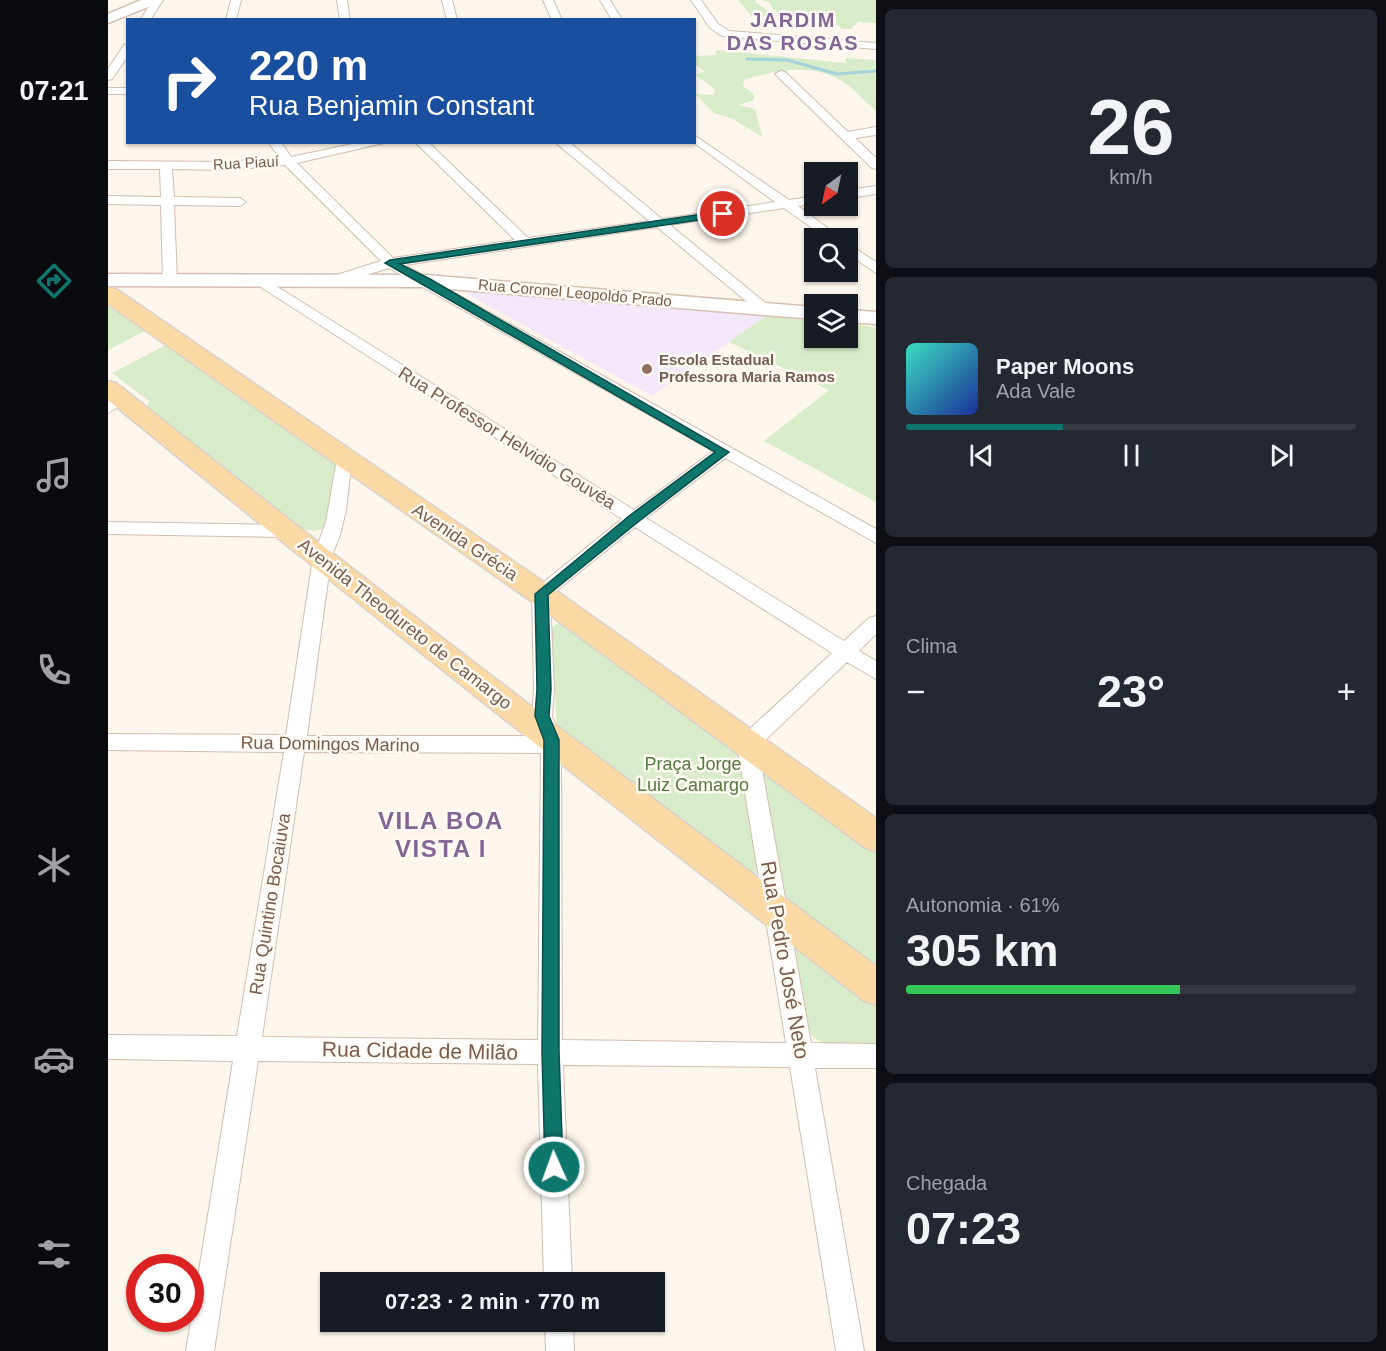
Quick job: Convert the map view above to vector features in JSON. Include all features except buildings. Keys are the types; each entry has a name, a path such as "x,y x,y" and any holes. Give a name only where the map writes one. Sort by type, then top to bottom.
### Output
{"main road":[{"name":"Avenida Grécia","path":"111,285 344,458 541,594 876,837"},
{"name":"Avenida Theodureto de Camargo","path":"110,396 322,558 551,740 876,988"}],"street":[{"path":"108,13 140,0"},
{"path":"108,19 153,0"},
{"path":"146,18 158,0"},
{"path":"232,18 236,0"},
{"path":"342,0 345,18"},
{"path":"447,0 452,18"},
{"path":"548,0 556,18"},
{"path":"605,0 616,18"},
{"path":"696,0 709,26 734,36 876,46"},
{"path":"108,77 126,50"},
{"path":"781,74 876,165"},
{"path":"108,91 126,91"},
{"path":"845,136 876,131"},
{"path":"696,139 820,228"},
{"path":"275,144 288,161 390,263 426,281 876,537"},
{"name":"Rua Piauí","path":"108,165 235,165 288,161 372,144"},
{"path":"423,144 525,243"},
{"path":"563,144 763,308"},
{"path":"166,165 170,281"},
{"path":"858,193 876,190"},
{"path":"108,200 240,202"},
{"path":"335,280 390,263 804,201"},
{"path":"858,256 876,269"},
{"name":"Rua Coronel Leopoldo Prado","path":"111,285 170,281 426,281 804,312"},
{"name":"Rua Professor Helvidio Gouvêa","path":"260,282 876,671"},
{"path":"858,317 876,318"},
{"path":"558,1272 550,1052 551,740 542,716 544,689 541,594 633,519 723,452"},
{"name":"Rua Quintino Bocaiuva","path":"200,1351 246,1049 297,743 322,558 328,546 338,507 344,458"},
{"path":"108,528 285,531"},
{"path":"747,744 847,653 876,623"},
{"name":"Rua Domingos Marino","path":"108,742 536,746 551,740"},
{"name":"Rua Pedro José Neto","path":"747,744 850,1351"},
{"name":"Rua Cidade de Milão","path":"108,1047 876,1056"},
{"path":"559,1332 560,1351"}],"shaded area":[{"name":"Escola Estadual Professora Maria Ramos","path":"472,291 766,316 652,396 467,294"}],"green space":[{"path":"738,0 756,0 755,2 777,17 751,16"},
{"path":"761,0 876,0 876,23 858,22 851,29 842,29 828,17 822,15 785,16 773,9 769,2"},
{"path":"717,50 846,63 846,58 875,60 876,111 850,86 829,75 805,70 768,73 744,80 743,86 754,94 754,100 739,105 755,109 762,137 733,119 714,113 696,95 714,95 715,89 696,76 704,71 696,65 696,56 718,55 715,52"},
{"path":"108,306 145,331 108,350"},
{"path":"766,316 804,320 804,348 858,348 858,325 876,327 876,502 764,441 829,390 729,342"},
{"path":"166,345 190,363 200,364 339,461 326,528 314,531 303,529 147,408 149,401 112,373"},
{"name":"Praça Jorge Luiz Camargo","path":"558,623 739,751 759,865 756,873 750,873 557,728 551,627"},
{"name":"Praça Jorge Luiz Camargo","path":"760,767 876,849 876,972 784,899"},
{"path":"798,945 876,997 876,1047 833,1044 820,1041 812,1035 806,1026 799,1001 796,950"}],"waterway":[{"path":"747,59 787,60 837,74 876,71"}],"place":[{"name":"Escola Estadual Professora Maria Ramos","path":"647,369"}],"district":[{"name":"JARDIM DAS ROSAS","path":"793,32"},
{"name":"VILA BOA VISTA I","path":"441,835"}],"route":[{"path":"554,1167 550,1052 551,740 542,716 544,689 541,594 633,519 723,452 426,281 390,263 723,214"}]}
